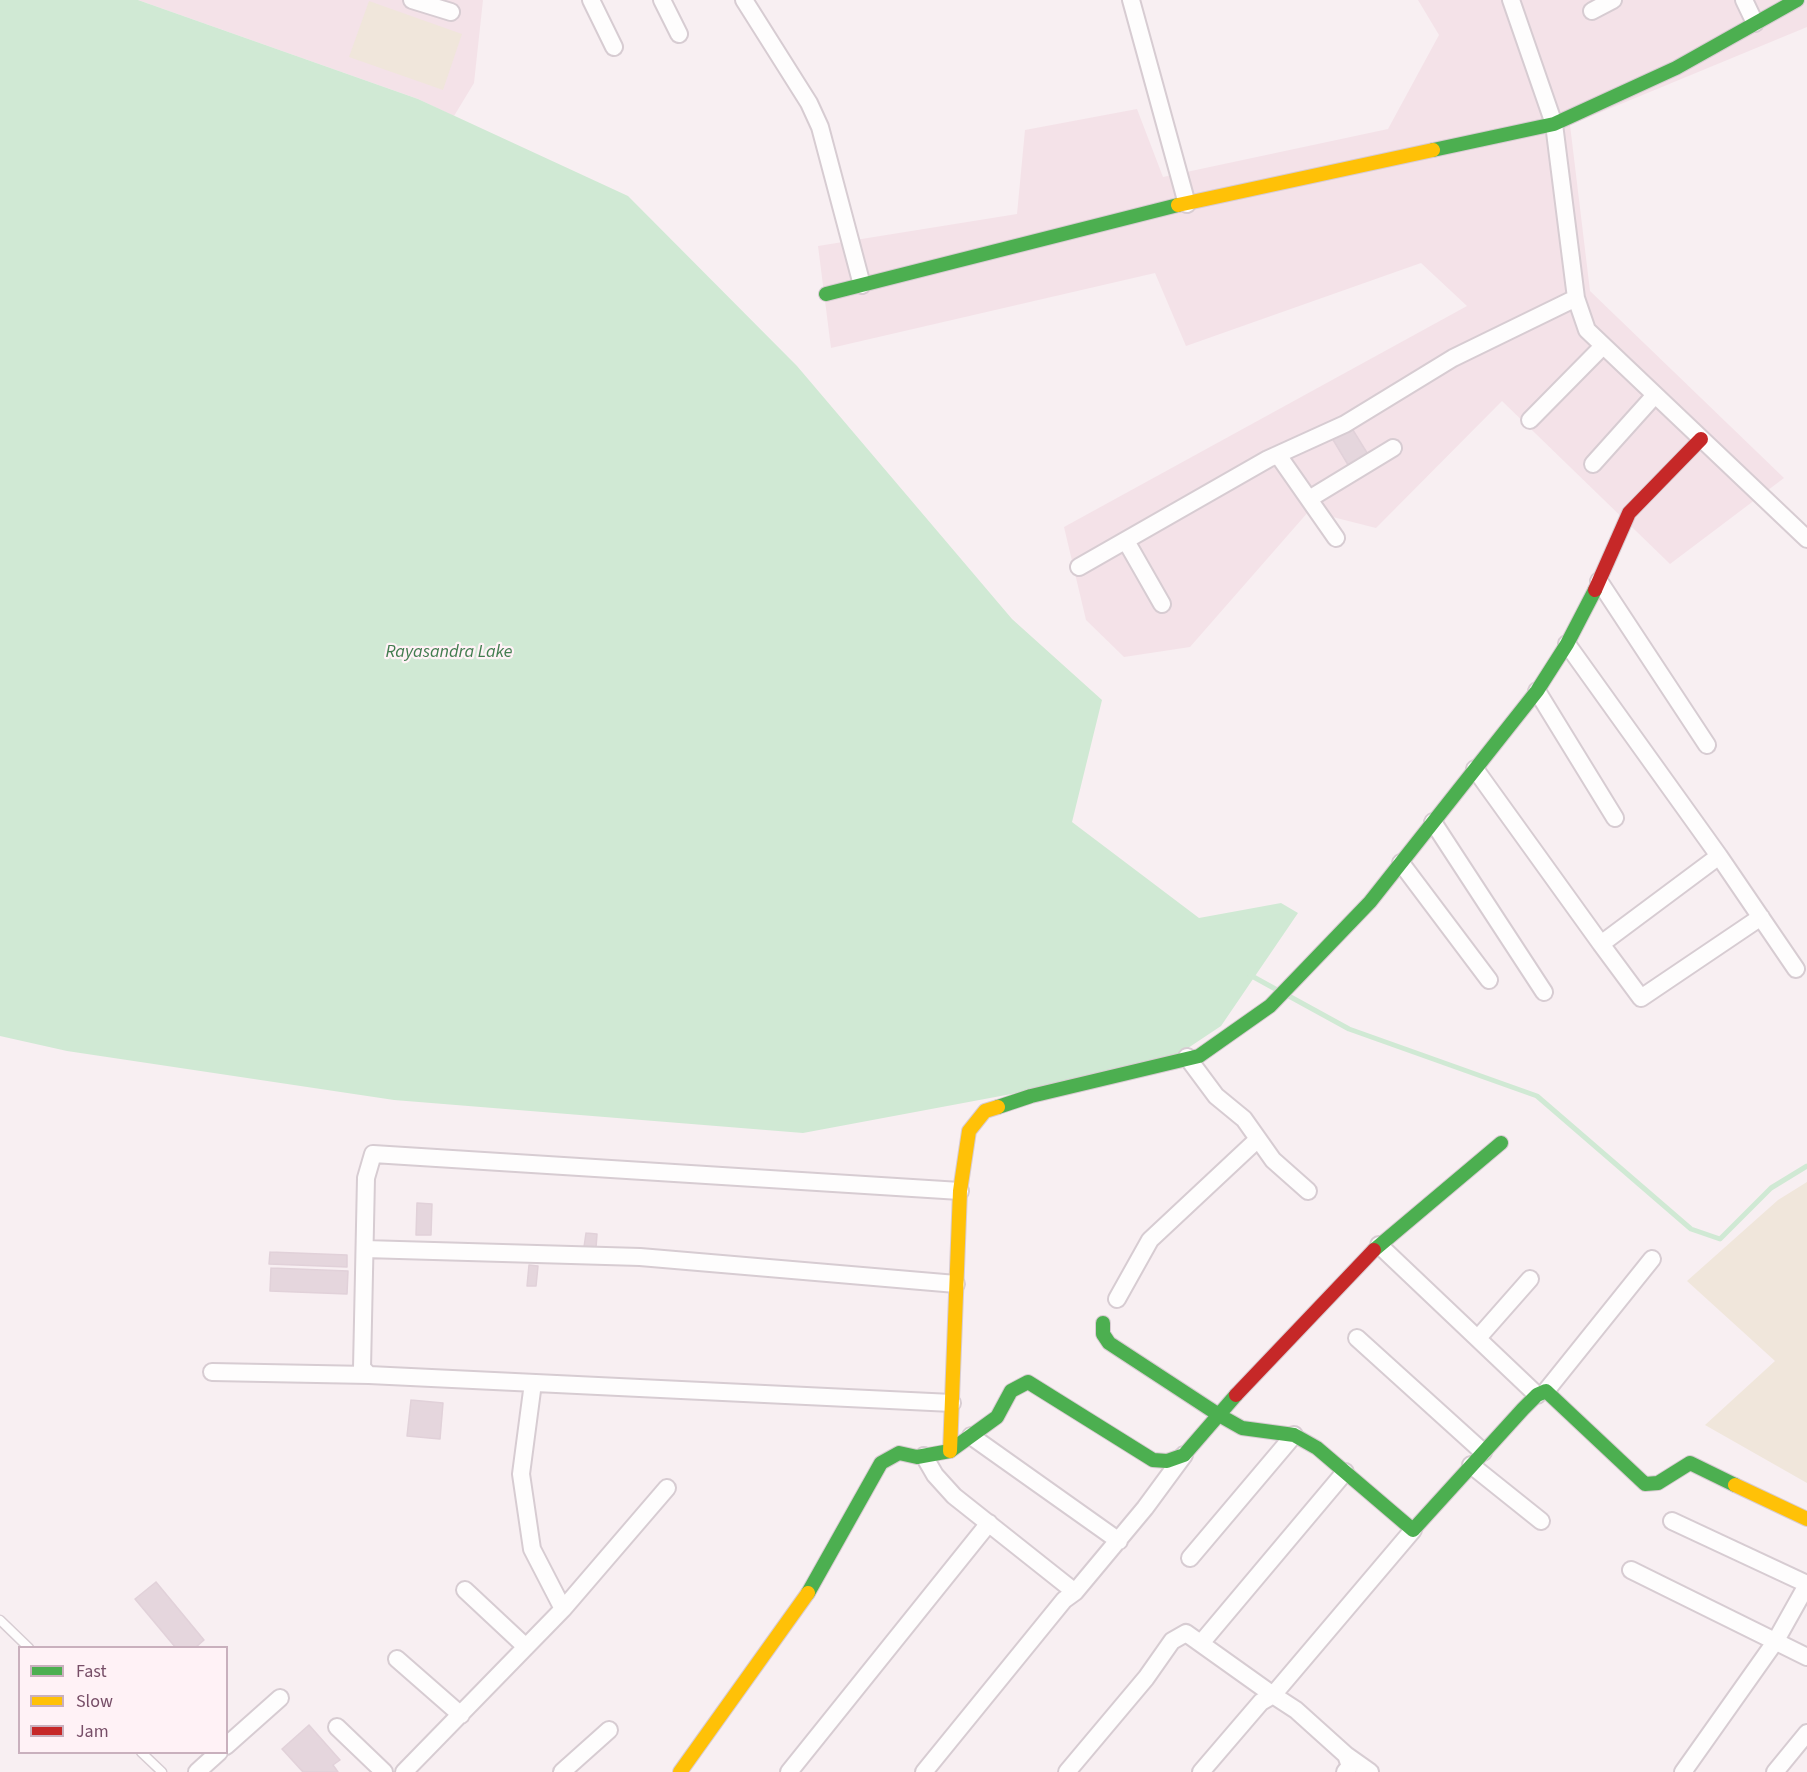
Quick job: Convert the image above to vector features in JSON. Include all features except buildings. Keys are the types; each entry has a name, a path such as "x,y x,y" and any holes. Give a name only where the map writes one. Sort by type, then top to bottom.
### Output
{"street":[{"path":"412,0 451,12"},
{"path":"591,0 614,47"},
{"path":"662,0 679,34"},
{"path":"744,0 809,103 820,127 862,285"},
{"path":"1131,0 1187,204"},
{"path":"1511,0 1554,124 1576,297 1587,330 1807,539"},
{"path":"1592,11 1613,0"},
{"path":"1744,0 1755,23"},
{"path":"826,294 1187,204 1554,124 1676,68 1797,0"},
{"path":"1079,567 1278,455 1345,424 1454,358 1576,297"},
{"path":"1530,420 1604,346"},
{"path":"1593,464 1655,395"},
{"path":"950,1451 960,1191 969,1131 985,1111 1031,1096 1187,1057 1199,1056 1270,1006 1370,902 1537,691 1567,644 1599,581 1629,513 1701,438"},
{"path":"1309,499 1393,448"},
{"path":"1278,455 1336,538"},
{"path":"1126,541 1162,604"},
{"path":"1599,581 1707,746"},
{"path":"1567,644 1719,856 1796,969"},
{"path":"1537,691 1615,818"},
{"path":"1475,769 1641,998 1761,917"},
{"path":"1433,822 1544,992"},
{"path":"1601,944 1719,856"},
{"path":"1401,863 1489,980"},
{"path":"1187,1057 1216,1096 1244,1119 1273,1160 1308,1191"},
{"path":"1117,1299 1150,1240 1258,1139"},
{"path":"924,1772 1064,1600 1076,1592 1119,1541 1184,1455 1219,1415 1379,1245 1501,1143"},
{"path":"369,1375 362,1368 364,1249 366,1178 373,1155 960,1191"},
{"path":"1379,1245 1478,1338 1542,1393 1560,1402 1645,1484 1658,1483 1690,1463 1807,1519"},
{"path":"364,1249 640,1257 956,1284"},
{"path":"1201,1772 1261,1702 1273,1695 1471,1464 1542,1393 1652,1258"},
{"path":"1478,1338 1530,1279"},
{"path":"1103,1323 1103,1334 1109,1343 1219,1415 1242,1428 1294,1435 1317,1448 1413,1530"},
{"path":"1357,1338 1483,1452"},
{"path":"212,1372 369,1375 952,1403"},
{"path":"680,1772 803,1603 881,1463 899,1453 924,1456 950,1451 997,1417 1011,1391 1028,1382 1153,1460 1167,1461 1184,1455"},
{"path":"532,1383 521,1474 532,1549 563,1609"},
{"path":"1190,1558 1294,1435"},
{"path":"971,1436 1119,1541"},
{"path":"924,1456 935,1475 954,1496 1076,1592"},
{"path":"1471,1464 1541,1521"},
{"path":"1202,1642 1346,1473"},
{"path":"404,1772 563,1609 667,1488"},
{"path":"1672,1521 1807,1584 1775,1642 1683,1772"},
{"path":"789,1772 989,1523"},
{"path":"1631,1570 1807,1657"},
{"path":"465,1590 526,1647"},
{"path":"1067,1772 1146,1678 1172,1641 1186,1633 1202,1642 1296,1710 1345,1763 1370,1772"},
{"path":"397,1659 461,1715"},
{"path":"228,1744 280,1698"},
{"path":"337,1727 384,1772"},
{"path":"562,1772 609,1730"},
{"path":"1775,1772 1807,1733"},
{"path":"198,1772 217,1754"}],"lane":[{"path":"0,1620 28,1646"},
{"path":"143,1754 162,1772"}],"shaded area":[{"path":"138,0 483,0 474,83 454,116 418,99"},
{"path":"1418,0 1807,0 1807,27 1570,125 1590,291 1784,478 1670,564 1502,401 1376,528 1309,511 1190,647 1124,657 1086,620 1064,527 1467,306 1421,263 1186,346 1155,273 831,348 818,246 1017,214 1025,130 1137,109 1163,177 1388,129 1439,35"},
{"path":"369,1 462,34 443,90 349,57"},
{"path":"1807,1182 1807,1483 1705,1425 1775,1361 1687,1281 1778,1200"}],"water":[{"name":"Rayasandra Lake","path":"0,0 138,0 418,99 628,196 797,366 1012,619 1102,700 1072,822 1199,918 1281,903 1298,913 1221,1026 1161,1066 803,1133 394,1100 67,1051 0,1036"}],"waterway":[{"path":"1250,975 1279,991"},
{"path":"1287,995 1349,1029 1537,1096 1691,1229 1720,1239 1771,1188 1807,1166"}],"traffic: fast":[{"path":"1433,150 1554,124 1676,68 1797,0"},
{"path":"826,294 1178,205"},
{"path":"998,1107 1031,1096 1199,1056 1270,1006 1370,902 1537,691 1567,644 1595,590"},
{"path":"1374,1250 1501,1143"},
{"path":"1103,1323 1103,1334 1109,1343 1219,1415 1242,1428 1294,1435 1317,1448 1413,1530 1523,1409 1537,1395 1546,1391 1645,1484 1658,1483 1690,1463 1735,1485"},
{"path":"808,1593 881,1463 899,1453 917,1457 950,1451 997,1417 1011,1391 1028,1382 1153,1460 1167,1461 1184,1455 1236,1395"}],"traffic: slow":[{"path":"1178,205 1433,150"},
{"path":"950,1451 960,1191 969,1131 985,1111 998,1107"},
{"path":"1735,1485 1807,1519"},
{"path":"680,1772 808,1593"}],"traffic: jam":[{"path":"1595,590 1629,513 1701,439"},
{"path":"1236,1395 1374,1250"}]}
